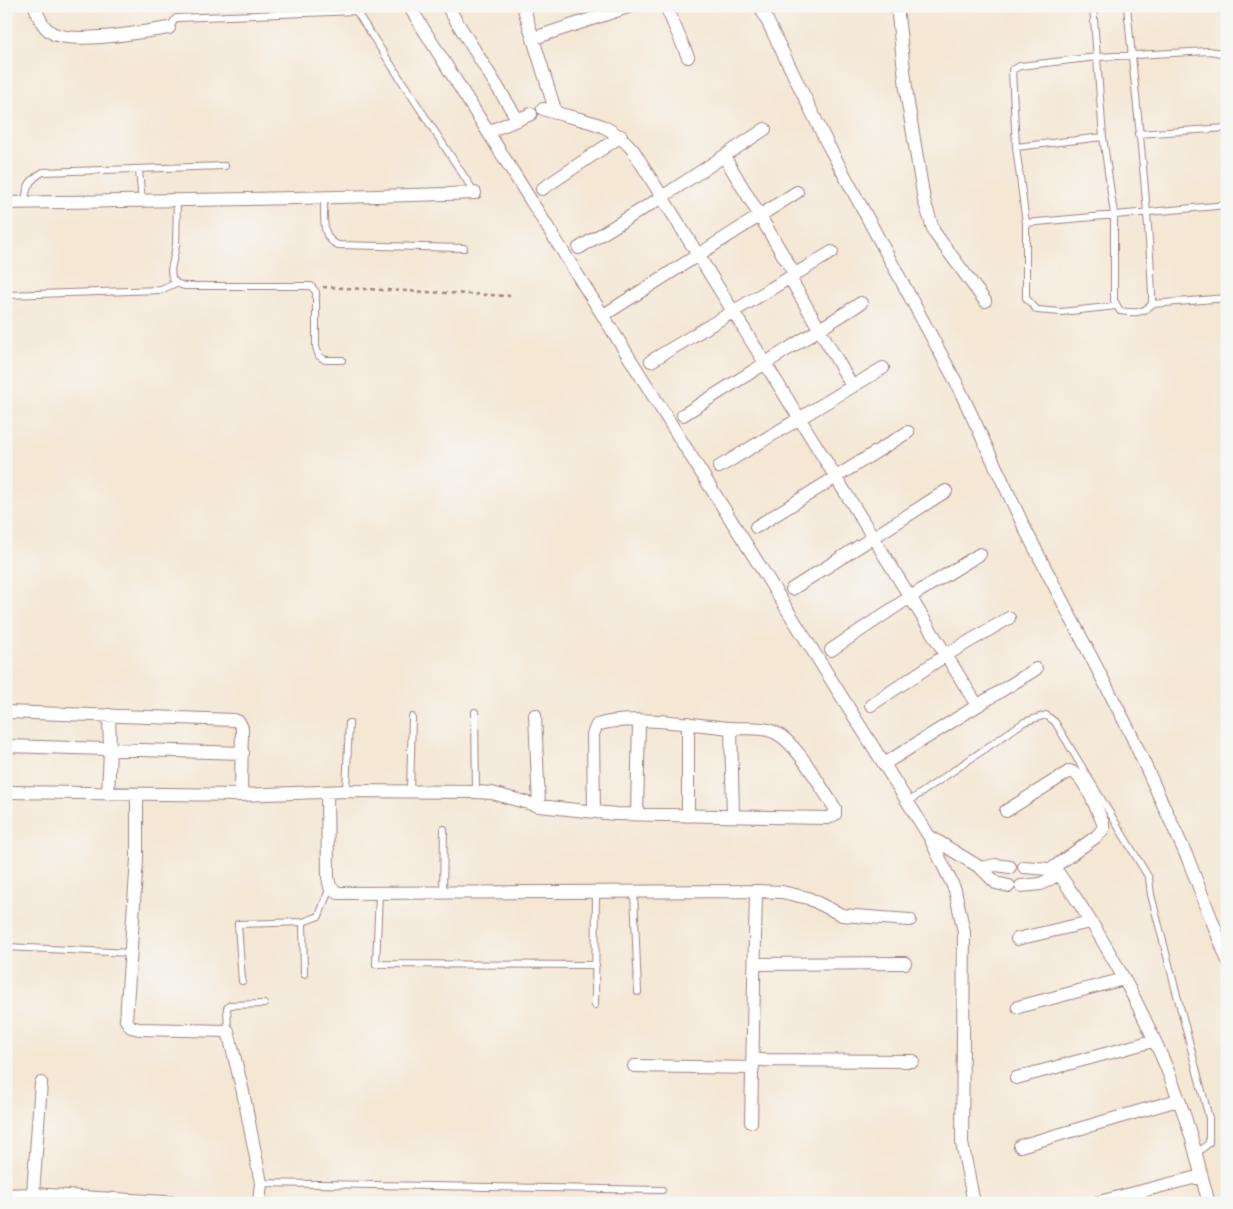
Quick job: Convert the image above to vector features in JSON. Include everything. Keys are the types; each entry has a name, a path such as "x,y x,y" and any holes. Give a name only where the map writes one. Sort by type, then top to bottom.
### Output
{"street":[{"path":"35,6 46,28 54,34 68,37 129,34 169,28"},
{"path":"409,6 908,802 929,836 955,890 964,932 962,1143 974,1203"},
{"path":"447,6 518,120"},
{"path":"523,6 556,113"},
{"path":"534,38 616,8 631,6"},
{"path":"666,6 688,57"},
{"path":"760,6 827,143 956,382 1031,540 1129,730 1188,859 1227,959"},
{"path":"898,6 907,98 924,200 934,232 985,301"},
{"path":"543,109 601,124 621,136 633,150 764,364 977,704"},
{"path":"488,132 531,114"},
{"path":"579,248 662,197 765,129"},
{"path":"542,189 621,136"},
{"path":"724,156 760,215 819,329 852,386"},
{"path":"610,311 797,192"},
{"path":"6,203 324,199 475,193"},
{"path":"652,361 832,252"},
{"path":"683,415 861,303"},
{"path":"719,466 798,417 883,368"},
{"path":"756,528 908,432"},
{"path":"792,589 946,491"},
{"path":"831,650 910,597 980,554"},
{"path":"871,705 946,655 1008,618"},
{"path":"884,764 977,704 1036,669"},
{"path":"6,712 109,714 234,720 240,722 243,753 241,795"},
{"path":"108,794 109,714"},
{"path":"534,715 539,806"},
{"path":"6,792 241,795 346,791 492,792 539,806 594,811 637,814 828,818 835,814 834,808 787,742 775,732 688,723 639,722 607,722 597,725 593,734 594,811"},
{"path":"637,814 639,722"},
{"path":"688,723 688,816"},
{"path":"731,728 733,816"},
{"path":"6,746 243,753"},
{"path":"929,836 981,868 996,883 1015,886 1041,884 1098,836 1102,830 1103,823 1076,772 1070,771 1006,811"},
{"path":"327,792 328,877 330,887 338,893 782,892 808,898 842,916 910,920"},
{"path":"137,794 137,859 126,1020 131,1027 163,1031 228,1031 243,1092 261,1183 259,1203"},
{"path":"981,868 996,865 1010,867"},
{"path":"1024,868 1054,872 1090,922 1124,979 1178,1100 1196,1154 1208,1203"},
{"path":"751,1122 756,892"},
{"path":"1017,939 1090,922"},
{"path":"755,964 905,963"},
{"path":"1018,1007 1124,979"},
{"path":"1016,1078 1153,1041"},
{"path":"634,1066 913,1061"},
{"path":"33,1194 41,1083"},
{"path":"1020,1146 1178,1100"},
{"path":"1095,1203 1201,1176"},
{"path":"6,1194 180,1203"}],"lane":[{"path":"1094,6 1103,137 1114,214 1116,306 1120,311 1130,313 1146,310 1152,304 1227,298"},
{"path":"1127,6 1138,134 1148,212 1152,304"},
{"path":"169,28 176,18 356,11 475,193"},
{"path":"1116,306 1061,312 1036,310 1026,298 1026,223 1016,147 1012,70 1020,66 1098,57 1209,51 1221,53 1227,61"},
{"path":"1138,134 1227,128"},
{"path":"1016,147 1103,137"},
{"path":"25,203 26,189 32,178 43,172 139,171 225,166"},
{"path":"139,171 142,201"},
{"path":"324,199 325,235 329,242 338,245 464,248"},
{"path":"176,284 172,278 171,270 176,246 177,200"},
{"path":"1026,223 1114,214 1227,206"},
{"path":"6,295 161,290 176,284 184,286 311,286 316,292 316,347 319,356 325,360 342,360"},
{"path":"476,712 476,792"},
{"path":"908,802 1024,722 1046,715 1055,722 1149,878 1151,895 1209,1118 1209,1143 1196,1154"},
{"path":"410,791 412,717"},
{"path":"346,791 349,724"},
{"path":"443,892 444,829"},
{"path":"242,981 238,924 303,922 319,916 330,887"},
{"path":"595,1005 596,892"},
{"path":"634,892 638,992"},
{"path":"379,893 376,964 596,965"},
{"path":"303,922 304,974"},
{"path":"6,947 131,953"},
{"path":"228,1031 227,1016 230,1005 264,1004"},
{"path":"261,1183 662,1190"}],"path":[{"path":"311,286 510,296"}]}
